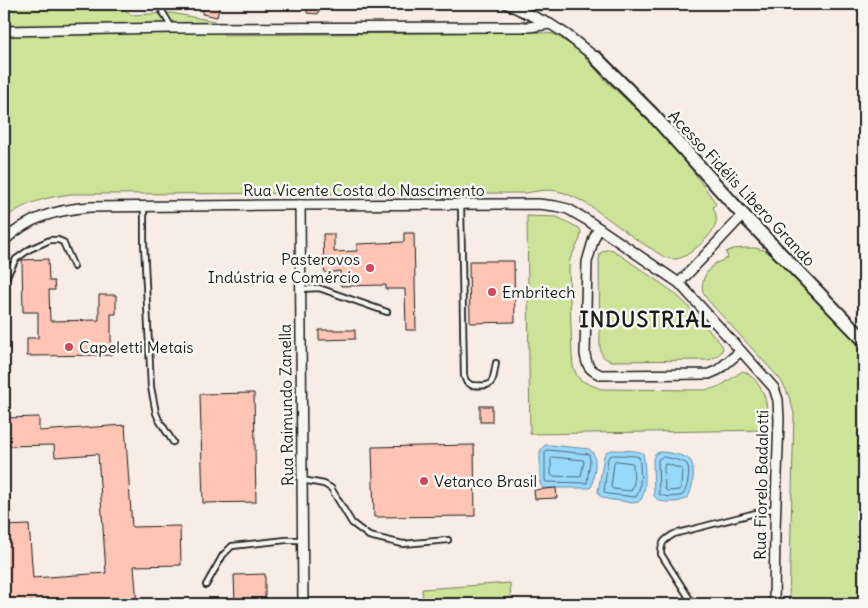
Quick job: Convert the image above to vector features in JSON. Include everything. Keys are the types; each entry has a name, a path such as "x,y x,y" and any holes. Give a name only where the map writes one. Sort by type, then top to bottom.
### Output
{"street":[{"path":"507,4 550,24 596,58"},
{"path":"4,31 172,28 529,27 550,24"},
{"name":"Acesso Fidélis Líbero Grando","path":"596,58 653,116 743,215 864,340"},
{"name":"Rua Vicente Costa do Nascimento","path":"4,241 11,234 30,222 47,214 67,209 90,207 538,204 568,209 679,283"},
{"name":"Rua Raimundo Zanella","path":"300,205 303,604"},
{"path":"679,283 743,215"},
{"path":"599,228 587,262 585,354 589,368 601,375 709,374 718,370 741,350"},
{"name":"Rua Fiorelo Badalotti","path":"679,283 770,383 778,400 780,420 774,604"}],"lane":[{"path":"158,4 172,28"},
{"path":"462,205 464,376 466,381 471,386 486,387 493,380 496,363"},
{"path":"144,206 146,302 151,387 158,420 173,442"},
{"path":"4,281 16,259 30,249 50,240 63,242 74,267"},
{"path":"300,289 319,288 386,312"},
{"path":"302,480 324,484 331,488 352,523 369,536 403,544 448,540"},
{"path":"693,604 661,554 661,546 665,539 674,534 776,508"},
{"path":"206,585 223,555 232,546 302,540"}],"green space":[{"path":"4,4 117,4 132,15 171,13 214,21 224,35 533,32 554,34 577,49 605,80 648,120 682,156 716,204 713,207 716,223 707,238 688,254 684,257 669,259 581,201 569,195 550,190 526,193 71,194 36,202 20,208 4,219"},
{"path":"527,216 557,217 579,228 581,231 580,239 570,259 569,269 573,366 577,376 582,381 601,389 704,390 720,385 743,371 755,380 763,392 766,404 767,430 530,434"},
{"path":"745,248 764,250 772,255 864,347 864,604 789,604 793,409 779,378 708,300 702,287 704,278 709,270 716,263 728,258 726,252"},
{"path":"608,249 613,250 672,291 686,304 722,345 723,348 719,354 709,360 612,361 605,358 600,348 599,260 600,253"},
{"path":"510,583 511,604 423,604 422,589"}],"water":[{"path":"545,445 589,449 595,461 592,486 590,488 543,488 540,482 540,452"},
{"path":"611,450 643,453 645,487 638,502 610,500 600,496 598,492 604,456 606,452"},
{"path":"659,452 684,457 692,463 692,485 687,498 678,502 664,502 654,496 653,459 655,454"}],"building":[{"path":"204,4 220,4 217,17 202,14"},
{"path":"308,4 319,4 318,14 307,13"},
{"path":"404,233 414,233 416,330 406,330 405,289 386,289 386,285 341,286 340,271 328,273 324,269 323,234 334,234 334,252 357,251 357,244 404,242"},
{"path":"48,259 49,281 54,281 55,290 49,290 50,321 99,320 99,295 116,295 116,314 111,314 111,355 27,356 27,338 38,338 38,312 23,312 22,260"},
{"name":"Embritech","path":"469,261 514,261 515,322 470,323"},
{"path":"319,330 355,330 355,339 319,340"},
{"path":"254,393 256,502 203,503 200,394"},
{"path":"480,406 492,406 492,422 480,422"},
{"path":"39,417 39,431 125,425 132,527 180,526 181,565 134,566 137,604 4,604 4,526 29,525 33,578 106,573 98,454 55,457 54,445 4,446 4,418"},
{"name":"Vetanco Brasil","path":"474,445 475,516 374,517 372,447"},
{"path":"556,488 557,498 535,499 534,490"},
{"path":"265,574 265,604 235,604 234,575"}],"place":[{"name":"Pasterovos Indústria e Comércio","path":"370,268"},
{"name":"Embritech","path":"492,292"},
{"name":"Capeletti Metais","path":"69,347"},
{"name":"Vetanco Brasil","path":"424,481"}],"district":[{"name":"INDUSTRIAL","path":"646,319"}]}
